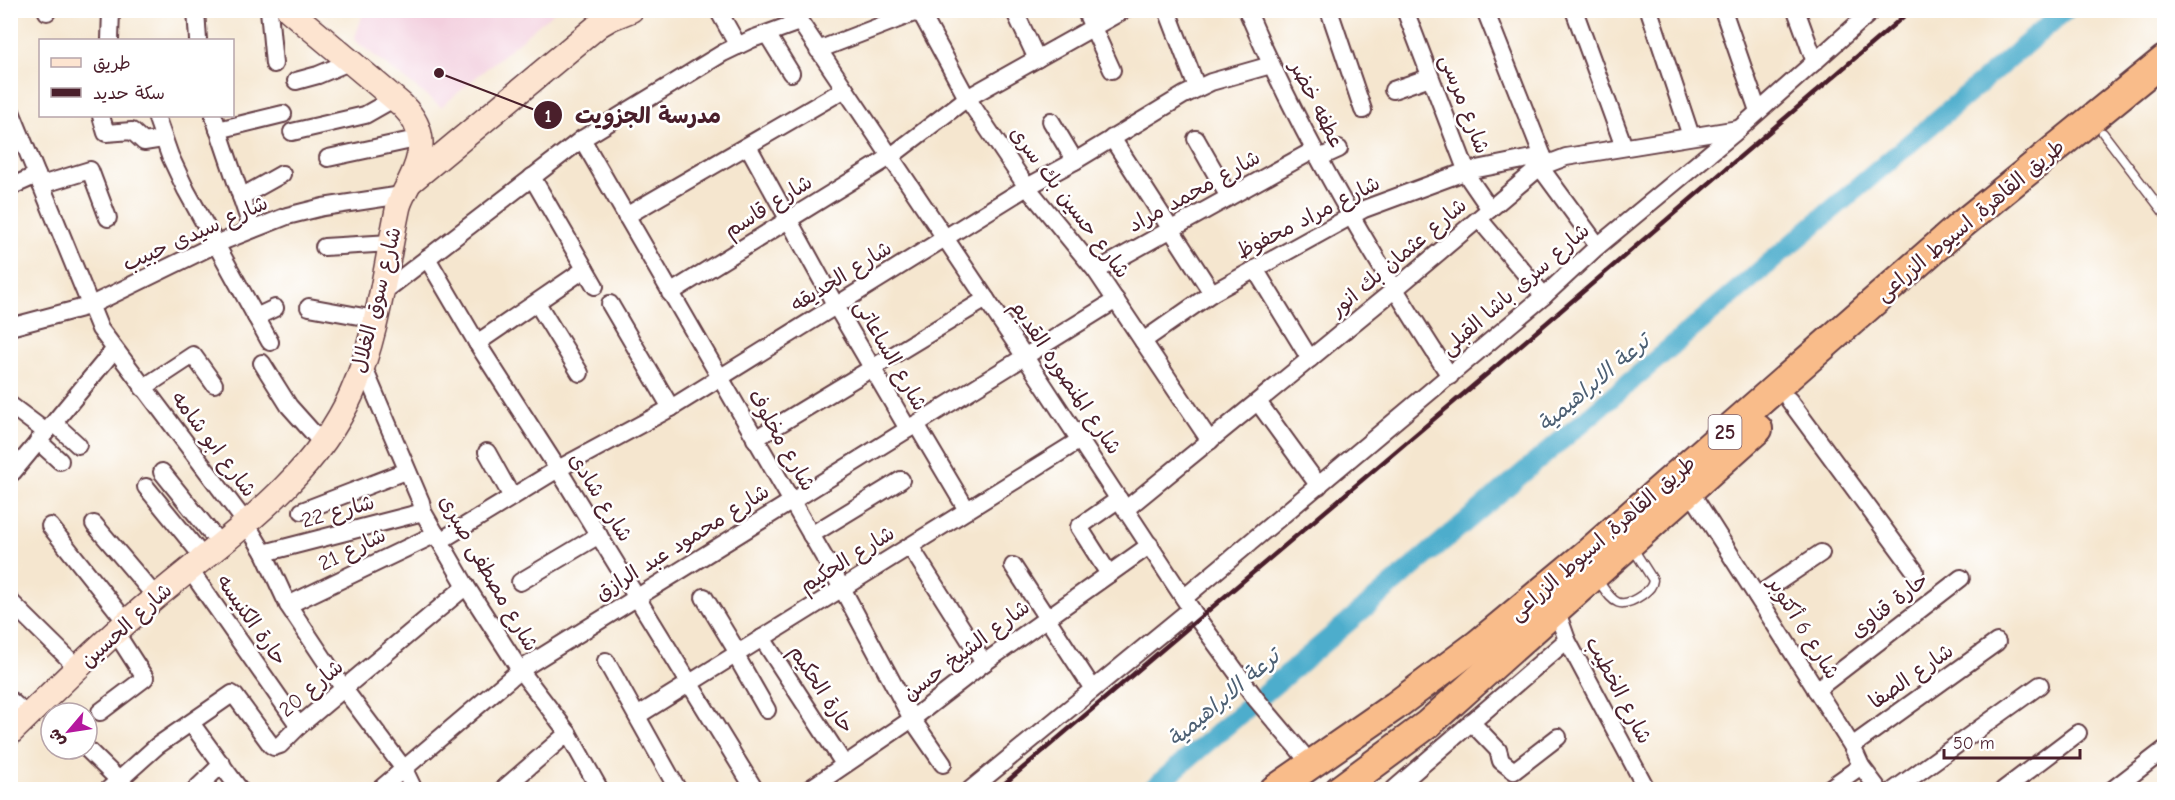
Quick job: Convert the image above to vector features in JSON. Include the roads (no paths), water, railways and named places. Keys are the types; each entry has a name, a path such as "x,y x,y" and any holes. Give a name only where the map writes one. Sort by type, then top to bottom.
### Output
{"highway":[{"name":"طريق القاهرة, اسيوط الزراعى","path":"1319,781 1395,706 1487,637 1590,551 1960,226 2164,60"},
{"name":"طريق القاهرة, اسيوط الزراعى","path":"1274,789 1319,781 1471,669 1502,659 1789,400 2003,215 2164,83"}],"main road":[{"path":"289,10 395,98 414,120 420,138"},
{"path":"405,189 602,16 631,10"},
{"name":"شارع سوق الغلال","path":"246,523 291,482 323,444 347,402 363,366 405,189 419,159 420,138"},
{"name":"شارع الحسين","path":"50,701 78,668 156,597 246,523"},
{"name":"شارع الحسين","path":"10,733 39,713"}],"street":[{"path":"110,39 111,10"},
{"path":"196,10 198,39"},
{"path":"270,10 274,64"},
{"path":"718,10 738,46"},
{"path":"1014,10 1037,59"},
{"path":"1085,10 1112,70"},
{"name":"شارع قاسم","path":"670,293 890,157 967,98 1124,10"},
{"path":"1167,10 1197,88"},
{"name":"عطفه خضر","path":"1247,10 1271,65 1351,216 1394,290 1450,376"},
{"path":"1329,10 1363,110"},
{"name":"شارع مرسى","path":"1405,10 1484,214 1544,296"},
{"path":"1485,10 1543,162 1598,246"},
{"path":"1574,10 1624,147"},
{"path":"1649,10 1691,136"},
{"path":"1723,10 1758,111"},
{"path":"1796,10 1815,62"},
{"name":"شارع سرى باشا القبلى","path":"970,789 1093,688 1319,486 1544,296 1598,246 1739,129 1873,10"},
{"name":"شارع حسين بك سرى","path":"887,17 922,15 967,98 1027,187 1096,271 1209,441"},
{"path":"382,293 582,139 738,46 767,34 795,16"},
{"name":"شارع المنصوره القديم","path":"795,16 987,299 1188,603 1256,699 1290,739 1319,781"},
{"path":"818,50 887,17"},
{"path":"767,34 790,74"},
{"path":"296,81 349,62"},
{"name":"شارع الحديقه","path":"438,537 671,408 1027,187 1197,88 1271,65"},
{"path":"1393,90 1430,77"},
{"path":"626,216 845,89"},
{"path":"292,132 350,120 379,108 395,98"},
{"name":"شارع ابو شامه","path":"10,109 15,134 39,180 100,329 246,523 264,553 288,605 344,689 404,769 414,789"},
{"path":"252,229 216,123 283,114"},
{"path":"101,117 106,133 130,130 144,142 163,138"},
{"path":"156,117 181,182 270,342"},
{"path":"1051,121 1075,161"},
{"name":"شارع عثمان بك انور","path":"1109,574 1078,527 1123,504 1209,441 1394,290 1543,162 1739,129"},
{"path":"328,158 420,138"},
{"path":"1112,138 1212,294"},
{"name":"شارع مخلوف","path":"582,139 842,588 912,719 943,764"},
{"path":"1196,139 1229,197"},
{"name":"شارع الساعاتى","path":"748,146 873,369 968,510"},
{"name":"شارع محمد مراد","path":"1096,271 1229,197 1317,154 1339,149"},
{"name":"شارع مراد محفوظ","path":"1143,341 1212,294 1379,202 1467,171 1543,162"},
{"path":"10,187 90,170 108,218"},
{"path":"241,196 282,174"},
{"path":"532,177 595,286"},
{"name":"شارع سيدى حبيب","path":"10,327 89,306 216,244 252,229 323,207 405,189"},
{"path":"324,247 391,243"},
{"name":"شارع شادى","path":"427,258 477,343 558,469 755,789"},
{"path":"477,343 585,269"},
{"path":"1256,269 1310,359"},
{"path":"755,439 987,299"},
{"name":"شارع محمود عبد الرازق","path":"379,789 520,670 1116,300"},
{"path":"537,303 580,373"},
{"path":"610,304 671,408"},
{"path":"309,307 375,319"},
{"path":"256,317 275,309"},
{"path":"13,472 114,350"},
{"path":"143,388 193,355 214,384"},
{"path":"262,363 289,406 323,444"},
{"name":"شارع مصطفى صبرى","path":"363,366 421,502 423,512 466,586 520,670 568,733 600,789"},
{"path":"1789,400 1915,571"},
{"path":"1258,402 1319,486"},
{"path":"10,405 46,432 78,445"},
{"path":"46,432 60,461"},
{"name":"شارع الحكيم","path":"637,716 1080,440"},
{"path":"487,452 512,497"},
{"path":"302,511 406,471"},
{"path":"162,472 204,557"},
{"path":"811,535 901,480"},
{"path":"146,488 204,557"},
{"name":"شارع 6 أكتوبر","path":"1690,491 1852,746 1861,766 1879,789"},
{"name":"شارع 22","path":"264,553 423,512"},
{"path":"94,524 156,597"},
{"path":"50,526 122,628 145,678 100,712"},
{"path":"520,582 598,535"},
{"name":"شارع 21","path":"288,605 438,537"},
{"name":"شارع الشيخ حسن","path":"808,789 912,719 984,663 1150,545"},
{"path":"910,546 984,663"},
{"path":"1757,596 1821,553"},
{"name":"حارة الكنيسه","path":"204,557 299,726"},
{"path":"1013,566 1093,688"},
{"name":"حارة قناوى","path":"1816,690 1961,578"},
{"name":"شارع 20","path":"191,723 231,694 235,696 274,747 280,745 299,726 466,586"},
{"path":"704,597 767,710"},
{"path":"10,602 78,668"},
{"name":"شارع الخطيب","path":"1556,609 1567,640 1647,789"},
{"name":"حارة الحكيم","path":"762,638 844,764"},
{"path":"1393,789 1567,640"},
{"name":"شارع الصفا","path":"1852,746 1997,642"},
{"path":"606,661 678,789"},
{"path":"1894,789 2040,686"},
{"path":"10,700 39,712"},
{"path":"1471,722 1497,750 1501,761 1514,771 1558,737"},
{"path":"97,761 119,786 157,746 191,723 240,789"},
{"path":"502,789 568,733"},
{"path":"2003,789 2078,733"},
{"path":"2112,789 2164,750"},
{"path":"195,789 222,764"},
{"path":"1827,789 1861,766"}],"lane":[{"path":"2103,133 2164,213"},
{"path":"1594,576 1613,601 1619,604 1630,602 1649,590 1653,580 1630,544"}],"waterway":[{"name":"ترعة الابراهيمية","path":"1151,790 2066,10"}],"railway":[{"path":"997,790 1911,10"}],"place":[{"name":"مدرسة الجزويت","path":"439,73"}]}
